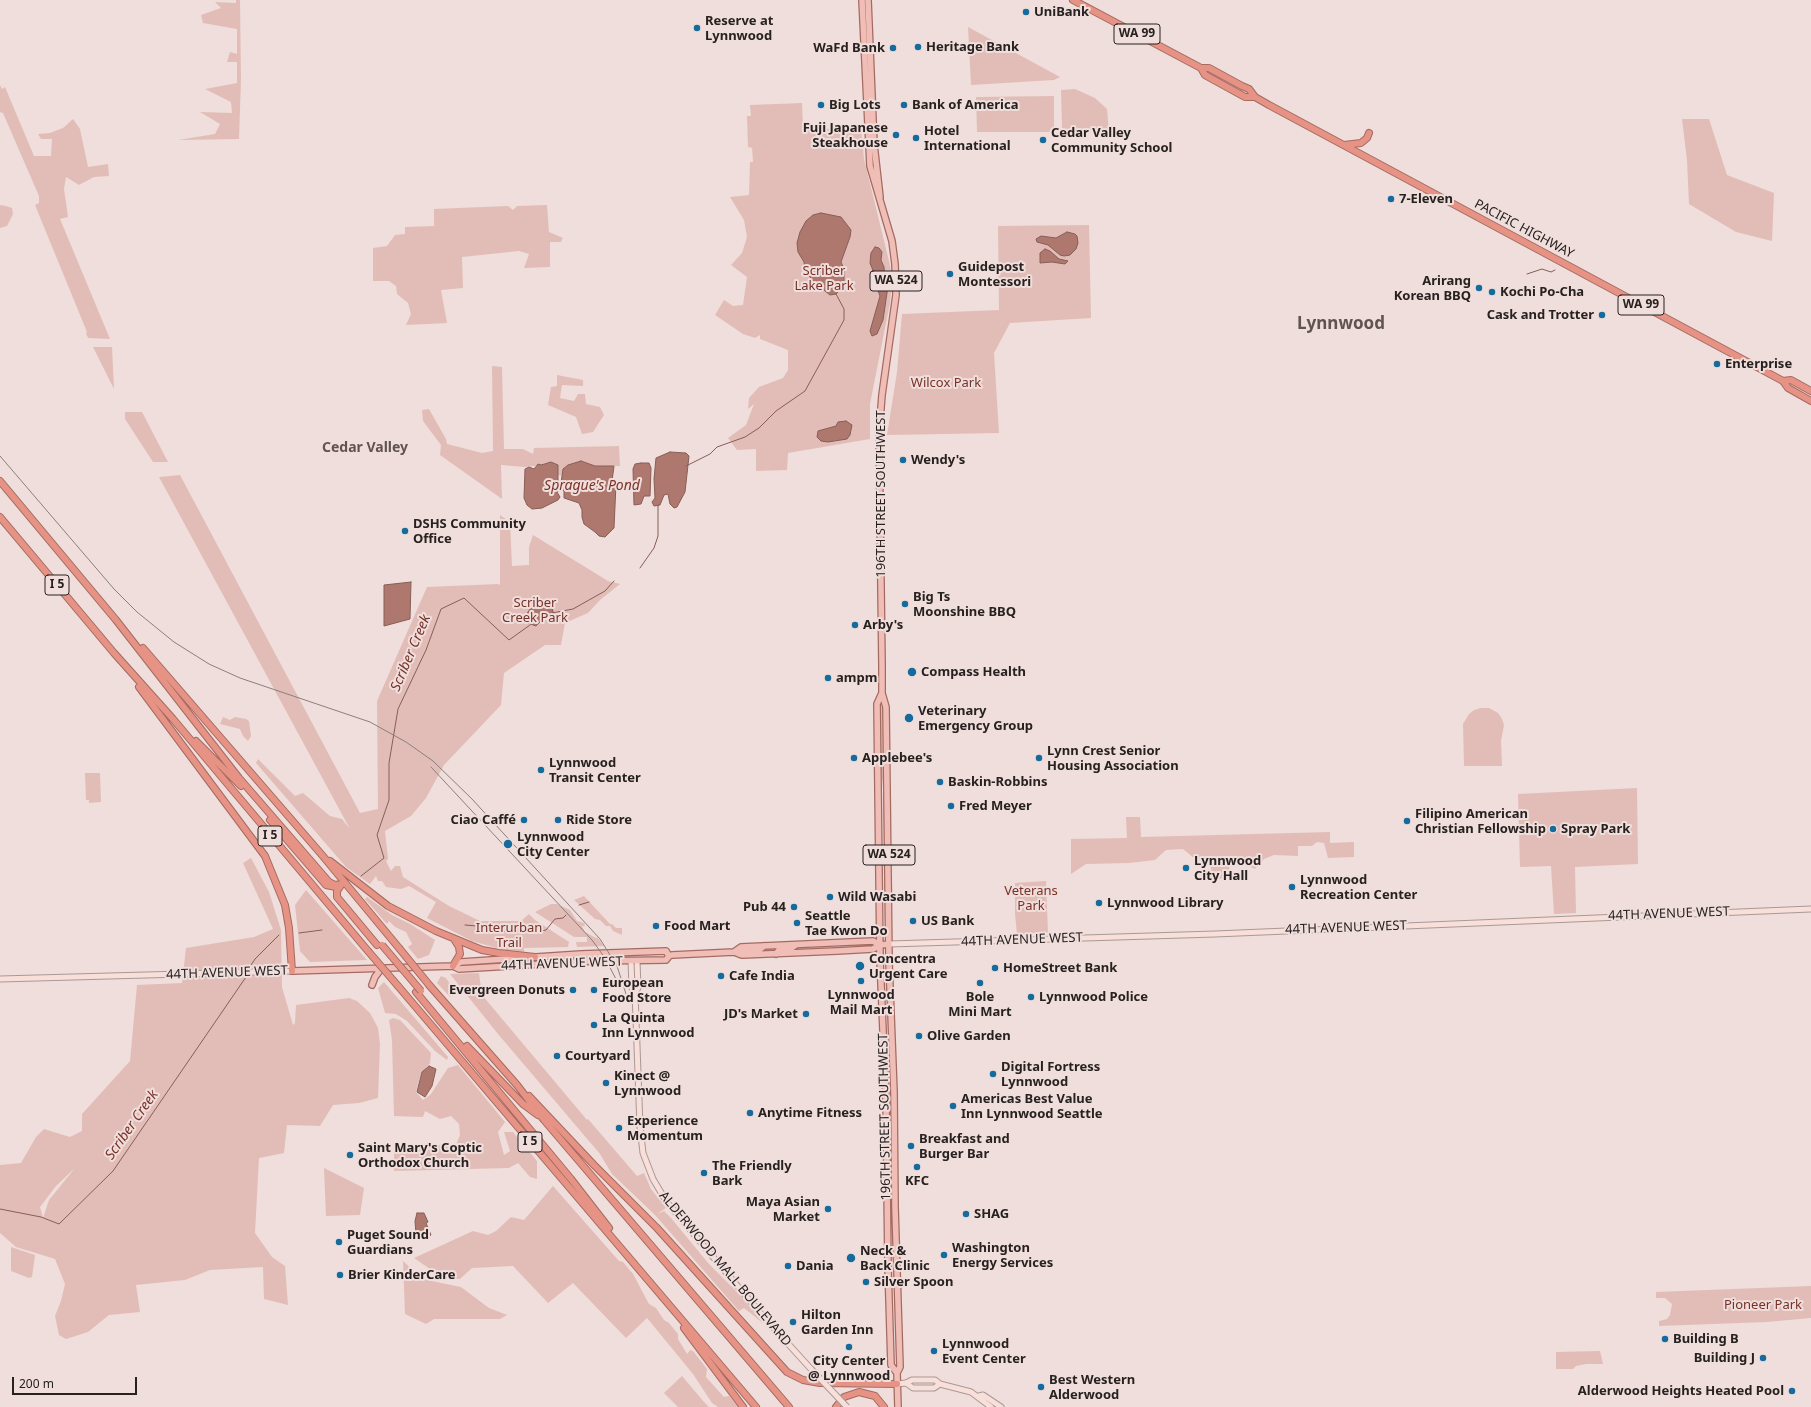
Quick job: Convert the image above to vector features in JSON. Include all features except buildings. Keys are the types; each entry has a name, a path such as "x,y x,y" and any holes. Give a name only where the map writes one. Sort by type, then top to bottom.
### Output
{"highway":[{"name":"PACIFIC HIGHWAY","path":"1073,0 1200,68 1209,68 1249,89 1255,97 1783,381 1788,388 1811,401"},
{"path":"1343,144 1361,143 1367,138 1369,133"},
{"name":"PACIFIC HIGHWAY","path":"1783,381 1791,380 1811,391"},
{"path":"1788,388 1804,387"},
{"name":"I 5","path":"2,483 116,620 156,663 322,855 430,986 517,1085 544,1120 789,1407"},
{"name":"I 5","path":"0,517 756,1407"},
{"path":"116,620 239,778 327,886 334,888 342,884 337,891 337,898 353,914 472,1052 522,1104 544,1120"},
{"path":"114,653 265,856 285,905 289,928 292,971"},
{"path":"173,719 237,781 313,867"},
{"path":"322,855 388,906 454,939 492,952 535,956"},
{"path":"453,966 460,951 454,939"},
{"path":"419,992 566,1173 663,1296 743,1407"},
{"path":"517,1085 539,1105 600,1171 661,1232 787,1372 803,1380 820,1383 897,1384"},
{"path":"836,1407 844,1397 859,1392 865,1392 875,1396 884,1407"}],"main road":[{"name":"196TH STREET SOUTHWEST","path":"862,0 868,146 871,170 892,241 895,264 896,295 882,395 879,433 882,693 886,707 889,944 900,1366 897,1373 898,1407"},
{"name":"196TH STREET SOUTHWEST","path":"868,0 875,162 880,187 880,203"},
{"path":"863,12 869,21"},
{"path":"871,170 877,185 880,187"},
{"name":"196TH STREET SOUTHWEST","path":"882,693 877,704 880,945 886,1093 887,1234 891,1365 897,1373"},
{"name":"44TH AVENUE WEST","path":"453,966 459,969 580,962 666,960 669,956 737,953 742,955 776,954 873,949 880,945 889,944 1214,934 1811,908"},
{"name":"44TH AVENUE WEST","path":"737,953 741,947 873,941 880,945"},
{"path":"776,954 779,950 790,949 797,945"},
{"name":"44TH AVENUE WEST","path":"0,979 453,966 460,962 511,960 535,956 664,951 669,956"},
{"name":"ALDERWOOD MALL BOULEVARD","path":"634,961 632,988 635,992 640,1127 643,1153 653,1179 666,1201 761,1314 847,1407"},
{"path":"372,985 375,977 381,969"},
{"path":"897,1384 906,1383 912,1380 934,1380 940,1384 971,1392 979,1396 981,1400 991,1407"},
{"path":"979,1396 983,1394 1001,1407"}],"green space":[{"path":"236,0 240,0 241,79 239,139 178,140 215,134 220,124 200,112 232,113 231,102 205,89 237,83 237,62 227,62 230,52 237,54 237,29 203,23 201,15 221,8 215,2 236,3"},
{"path":"968,27 1060,77 1054,80 971,85"},
{"path":"0,85 2,89 5,87 34,156 51,156 52,139 41,139 38,134 50,133 63,128 73,119 80,129 88,167 108,164 109,176 94,177 79,185 66,177 64,189 68,217 60,219 110,339 88,338 87,332 35,205 39,203 39,196 3,113 0,112"},
{"path":"1075,89 1095,98 1107,109 1109,132 1064,130 1062,128 1061,90"},
{"path":"1054,96 1054,132 977,132 976,97"},
{"name":"Scriber Lake Park","path":"802,103 803,129 861,128 864,159 890,265 892,283 890,303 870,404 870,439 788,453 787,470 756,471 756,449 737,450 728,438 746,425 754,404 748,409 749,398 759,387 783,378 788,370 788,350 760,339 760,335 755,338 743,334 715,315 724,300 733,306 743,305 747,277 731,265 742,253 747,237 744,220 730,197 749,195 750,162 753,162 752,148 748,147 747,116 751,116 750,105"},
{"path":"1682,119 1709,119 1727,175 1774,193 1772,241 1736,232 1689,204 1687,160"},
{"path":"0,205 12,208 13,214 7,226 0,228"},
{"path":"547,205 549,232 563,238 561,242 550,242 550,267 524,268 529,254 519,251 462,257 463,288 441,290 447,323 406,325 411,314 408,303 397,294 396,286 389,281 373,281 373,248 387,246 395,235 405,234 405,227 434,226 434,209 508,206 513,210 517,206"},
{"name":"Wilcox Park","path":"1089,225 1091,318 1010,323 994,353 999,433 887,435 897,372 902,314 999,310 998,226"},
{"path":"93,347 112,347 114,389"},
{"path":"492,366 502,367 504,449 523,449 533,454 534,448 619,446 620,466 595,466 581,461 568,465 563,469 563,476 558,475 558,465 545,463 541,465 538,464 535,466 524,467 501,465 502,499 440,455 441,445 423,421 422,410 429,409 446,439 447,444 482,453 493,451"},
{"path":"557,375 583,380 583,386 562,385 560,398 574,401 578,394 585,394 586,404 600,407 604,415 593,432 582,434 576,417 548,405 551,387 557,386"},
{"path":"125,412 142,412 168,462 153,462 125,419"},
{"name":"Scriber Creek Park","path":"180,475 360,813 378,809 377,701 427,587 500,585 500,515 510,522 512,566 529,565 529,547 533,535 608,581 620,584 600,600 588,613 565,623 561,645 545,645 504,673 501,705 444,765 426,798 411,816 385,831 388,859 386,861 391,871 395,866 400,866 403,877 449,906 480,921 521,921 529,914 535,920 569,942 568,947 524,948 524,952 500,949 472,941 427,918 436,902 409,886 401,889 386,887 382,881 378,881 376,876 370,884 346,867 256,763 258,759 295,796 303,793 330,816 342,819 350,829 159,477"},
{"path":"880,706 882,706 883,773 885,783 886,929 885,929 883,785 881,773"},
{"path":"1489,708 1498,713 1502,719 1504,725 1501,741 1502,766 1464,766 1463,724 1469,714 1474,710"},
{"path":"223,717 230,720 235,717 249,721 251,736 248,741 243,736 240,729 220,724"},
{"path":"85,773 100,773 101,802 89,803 89,800 86,800"},
{"path":"1637,788 1638,864 1575,867 1576,913 1554,914 1551,866 1520,867 1518,794"},
{"path":"1126,817 1140,817 1141,837 1330,832 1330,843 1354,842 1354,857 1328,858 1324,843 1317,842 1312,846 1298,846 1298,856 1274,855 1264,859 1255,869 1248,866 1230,865 1228,875 1214,882 1209,860 1195,859 1183,849 1166,850 1155,860 1129,863 1086,864 1071,874 1071,839 1127,838"},
{"path":"251,858 269,892 281,930 282,987 293,1025 295,1023 296,1005 349,998 357,1001 370,1013 378,1028 380,1044 378,1098 359,1103 333,1105 320,1126 287,1125 284,1153 259,1158 255,1233 272,1257 285,1266 288,1305 264,1299 263,1267 210,1270 185,1280 136,1285 140,1312 109,1315 88,1332 66,1339 59,1335 55,1316 61,1301 65,1284 55,1259 16,1247 0,1233 0,1165 21,1163 36,1137 44,1129 70,1137 82,1131 82,1114 130,1061 137,985 182,983 186,948 254,937 273,929 243,863","holes":["75,1168 49,1200 43,1218 40,1207 56,1186"]},
{"name":"Veterans Park","path":"1046,881 1048,933 1017,934 1015,914 1015,883"},
{"path":"306,890 367,960 310,962 300,951 295,905"},
{"path":"584,896 610,924 616,928 622,928 622,935 613,931 610,926 606,926 600,920 595,919 574,900"},
{"path":"367,897 392,915 410,924 435,940 429,955 418,959 408,947 412,944 406,932 395,927 389,921 387,924 365,899"},
{"path":"551,904 557,904 570,910 577,921 584,923 585,926 582,926 585,932 596,938 597,937 604,946 577,947 576,942 587,942 587,937 574,937 535,912"},
{"name":"Interurban Trail","path":"479,973 482,995 587,1120 588,1119 637,1176 644,1173 651,1189 666,1208 657,1214 664,1211 671,1218 709,1264 739,1294 764,1324 744,1308 739,1311 655,1215 612,1174 600,1154 498,1034 450,974"},
{"path":"441,976 446,978 454,990 450,997 437,983"},
{"path":"384,982 448,1057 447,1060 435,1051 407,1021 396,1014 385,1013 378,988"},
{"path":"393,1018 400,1020 431,1053 430,1063 421,1073 416,1092 423,1100 431,1094 448,1068 458,1065 505,1122 498,1132 504,1155 510,1151 504,1132 513,1132 537,1161 537,1179 530,1177 518,1163 509,1168 394,1171 394,1146 409,1154 417,1145 426,1151 444,1143 454,1150 460,1135 459,1124 451,1116 440,1119 425,1111 423,1117 394,1116 392,1040 389,1020"},
{"path":"324,1168 364,1188 360,1215 326,1216"},
{"path":"553,1186 619,1261 623,1262 633,1274 649,1304 656,1308 664,1320 669,1323 678,1334 678,1339 687,1354 690,1350 693,1351 707,1369 706,1377 724,1397 729,1396 738,1407 718,1407 712,1403 693,1374 647,1318 626,1338 573,1283 548,1303 513,1266 472,1268 460,1279 443,1278 414,1258 473,1231 488,1235 496,1231 511,1217 524,1220"},
{"path":"11,1247 35,1255 32,1277 29,1278 11,1271"},
{"path":"403,1261 422,1279 461,1287 489,1308 507,1315 500,1319 434,1319 426,1324 405,1314"},
{"name":"Pioneer Park","path":"1811,1286 1811,1318 1767,1322 1659,1326 1659,1321 1667,1319 1670,1315 1672,1304 1665,1298 1656,1298 1656,1292"},
{"path":"1600,1351 1603,1364 1586,1364 1576,1366 1573,1369 1556,1369 1556,1352"},
{"path":"682,1376 709,1407 678,1407 664,1393"}],"water":[{"path":"821,213 841,217 851,230 841,262 844,269 844,282 841,289 836,294 830,295 815,283 805,271 804,262 798,252 797,243 800,232 806,221 813,215"},
{"path":"1067,232 1077,236 1078,243 1076,249 1070,255 1060,255 1048,245 1037,242 1036,239 1041,236 1056,238"},
{"path":"875,247 879,248 882,252 881,260 884,267 885,280 888,286 883,320 877,334 872,336 870,331 880,296 870,263 871,253"},
{"path":"1045,249 1050,251 1059,259 1068,261 1065,264 1052,262 1040,263 1040,253"},
{"path":"846,421 852,425 850,435 847,439 828,442 821,441 817,437 818,431 836,426 838,422"},
{"path":"670,452 686,453 689,456 685,492 677,507 674,508 670,504 668,494 664,495 660,505 654,506 652,502 655,498 654,479 656,458"},
{"name":"Sprague's Pond","path":"581,461 595,466 614,466 612,481 616,484 614,528 605,537 599,536 584,524 582,510 579,503 564,498 564,491 561,489 557,492 560,497 558,500 542,508 532,509 527,505 524,498 525,469 529,467 534,469 538,464 541,465 551,462 558,465 558,482 561,483 563,469 568,465"},
{"path":"649,463 651,468 650,496 644,496 641,504 634,505 633,469 635,464"},
{"path":"411,582 410,619 384,626 384,585"},
{"path":"545,604 551,604 555,619 544,618 536,626 522,621 530,609"},
{"path":"429,1066 436,1069 432,1086 425,1097 417,1092 422,1072"},
{"path":"417,1213 424,1213 431,1235 422,1239 416,1234 415,1221"}],"waterway":[{"name":"Scriber Creek","path":"1527,274 1542,269 1551,272 1555,270"},
{"name":"Scriber Creek","path":"686,466 710,454 717,447 745,437 759,428 776,411 805,391 844,320 844,309 836,294"},
{"name":"Scriber Creek","path":"640,568 654,548 658,536 658,505"},
{"name":"Scriber Creek","path":"552,613 573,609 605,591 614,581"},
{"name":"Scriber Creek","path":"361,876 384,858 377,835 389,800 389,763 398,709 426,650 441,609 464,598 509,640 530,625"},
{"path":"579,905 589,902"},
{"path":"465,925 477,926 486,930 512,932 535,928 541,931 546,930 555,919 563,918 566,915"},
{"name":"Scriber Creek","path":"299,933 322,930"},
{"name":"Scriber Creek","path":"251,965 279,935"},
{"name":"Scriber Creek","path":"0,1209 41,1217 59,1224 113,1171 246,977"}],"tram line":[{"path":"0,456 114,589 137,612 174,642 209,664 240,678 370,722 406,742 433,761 472,799 600,939 617,966 626,994"},
{"path":"431,767 592,940 605,958 617,981"}],"place":[{"name":"UniBank","path":"1026,12"},
{"name":"Reserve at Lynnwood","path":"697,28"},
{"name":"Heritage Bank","path":"918,47"},
{"name":"WaFd Bank","path":"893,48"},
{"name":"Big Lots","path":"821,105"},
{"name":"Bank of America","path":"904,105"},
{"name":"Fuji Japanese Steakhouse","path":"896,135"},
{"name":"Hotel International","path":"916,138"},
{"name":"Cedar Valley Community School","path":"1043,140"},
{"name":"7-Eleven","path":"1391,199"},
{"name":"Guidepost Montessori","path":"950,274"},
{"name":"Arirang Korean BBQ","path":"1479,288"},
{"name":"Kochi Po-Cha","path":"1492,292"},
{"name":"Cask and Trotter","path":"1602,315"},
{"name":"Enterprise","path":"1717,364"},
{"name":"Wendy's","path":"903,460"},
{"name":"DSHS Community Office","path":"405,531"},
{"name":"Big Ts Moonshine BBQ","path":"905,604"},
{"name":"Arby's","path":"855,625"},
{"name":"Compass Health","path":"912,672"},
{"name":"ampm","path":"828,678"},
{"name":"Veterinary Emergency Group","path":"909,718"},
{"name":"Applebee's","path":"854,758"},
{"name":"Lynn Crest Senior Housing Association","path":"1039,758"},
{"name":"Lynnwood Transit Center","path":"541,770"},
{"name":"Baskin-Robbins","path":"940,782"},
{"name":"Fred Meyer","path":"951,806"},
{"name":"Ciao Caffé","path":"524,820"},
{"name":"Ride Store","path":"558,820"},
{"name":"Filipino American Christian Fellowship","path":"1407,821"},
{"name":"Spray Park","path":"1553,829"},
{"name":"Lynnwood City Center","path":"508,844"},
{"name":"Lynnwood City Hall","path":"1186,868"},
{"name":"Lynnwood Recreation Center","path":"1292,887"},
{"name":"Wild Wasabi","path":"830,897"},
{"name":"Lynnwood Library","path":"1099,903"},
{"name":"Pub 44","path":"794,907"},
{"name":"US Bank","path":"913,921"},
{"name":"Seattle Tae Kwon Do","path":"797,923"},
{"name":"Food Mart","path":"656,926"},
{"name":"Concentra Urgent Care","path":"860,966"},
{"name":"HomeStreet Bank","path":"995,968"},
{"name":"Cafe India","path":"721,976"},
{"name":"Lynnwood Mail Mart","path":"861,981"},
{"name":"Bole Mini Mart","path":"980,983"},
{"name":"Evergreen Donuts","path":"573,990"},
{"name":"European Food Store","path":"594,990"},
{"name":"Lynnwood Police","path":"1031,997"},
{"name":"JD's Market","path":"806,1014"},
{"name":"La Quinta Inn Lynnwood","path":"594,1025"},
{"name":"Olive Garden","path":"919,1036"},
{"name":"Courtyard","path":"557,1056"},
{"name":"Digital Fortress Lynnwood","path":"993,1074"},
{"name":"Kinect @ Lynnwood","path":"606,1083"},
{"name":"Americas Best Value Inn Lynnwood Seattle","path":"953,1106"},
{"name":"Anytime Fitness","path":"750,1113"},
{"name":"Experience Momentum","path":"619,1128"},
{"name":"Breakfast and Burger Bar","path":"911,1146"},
{"name":"Saint Mary's Coptic Orthodox Church","path":"350,1155"},
{"name":"KFC","path":"917,1167"},
{"name":"The Friendly Bark","path":"704,1173"},
{"name":"Maya Asian Market","path":"828,1209"},
{"name":"SHAG","path":"966,1214"},
{"name":"Puget Sound Guardians","path":"339,1242"},
{"name":"Washington Energy Services","path":"944,1255"},
{"name":"Neck & Back Clinic","path":"851,1258"},
{"name":"Dania","path":"788,1266"},
{"name":"Brier KinderCare","path":"340,1275"},
{"name":"Silver Spoon","path":"866,1282"},
{"name":"Hilton Garden Inn","path":"793,1322"},
{"name":"Building B","path":"1665,1339"},
{"name":"City Center @ Lynnwood","path":"849,1347"},
{"name":"Lynnwood Event Center","path":"934,1351"},
{"name":"Building J","path":"1763,1358"},
{"name":"Best Western Alderwood","path":"1041,1387"},
{"name":"Alderwood Heights Heated Pool","path":"1792,1391"}],"district":[{"name":"Lynnwood","path":"1341,324"},
{"name":"Cedar Valley","path":"365,448"}]}
